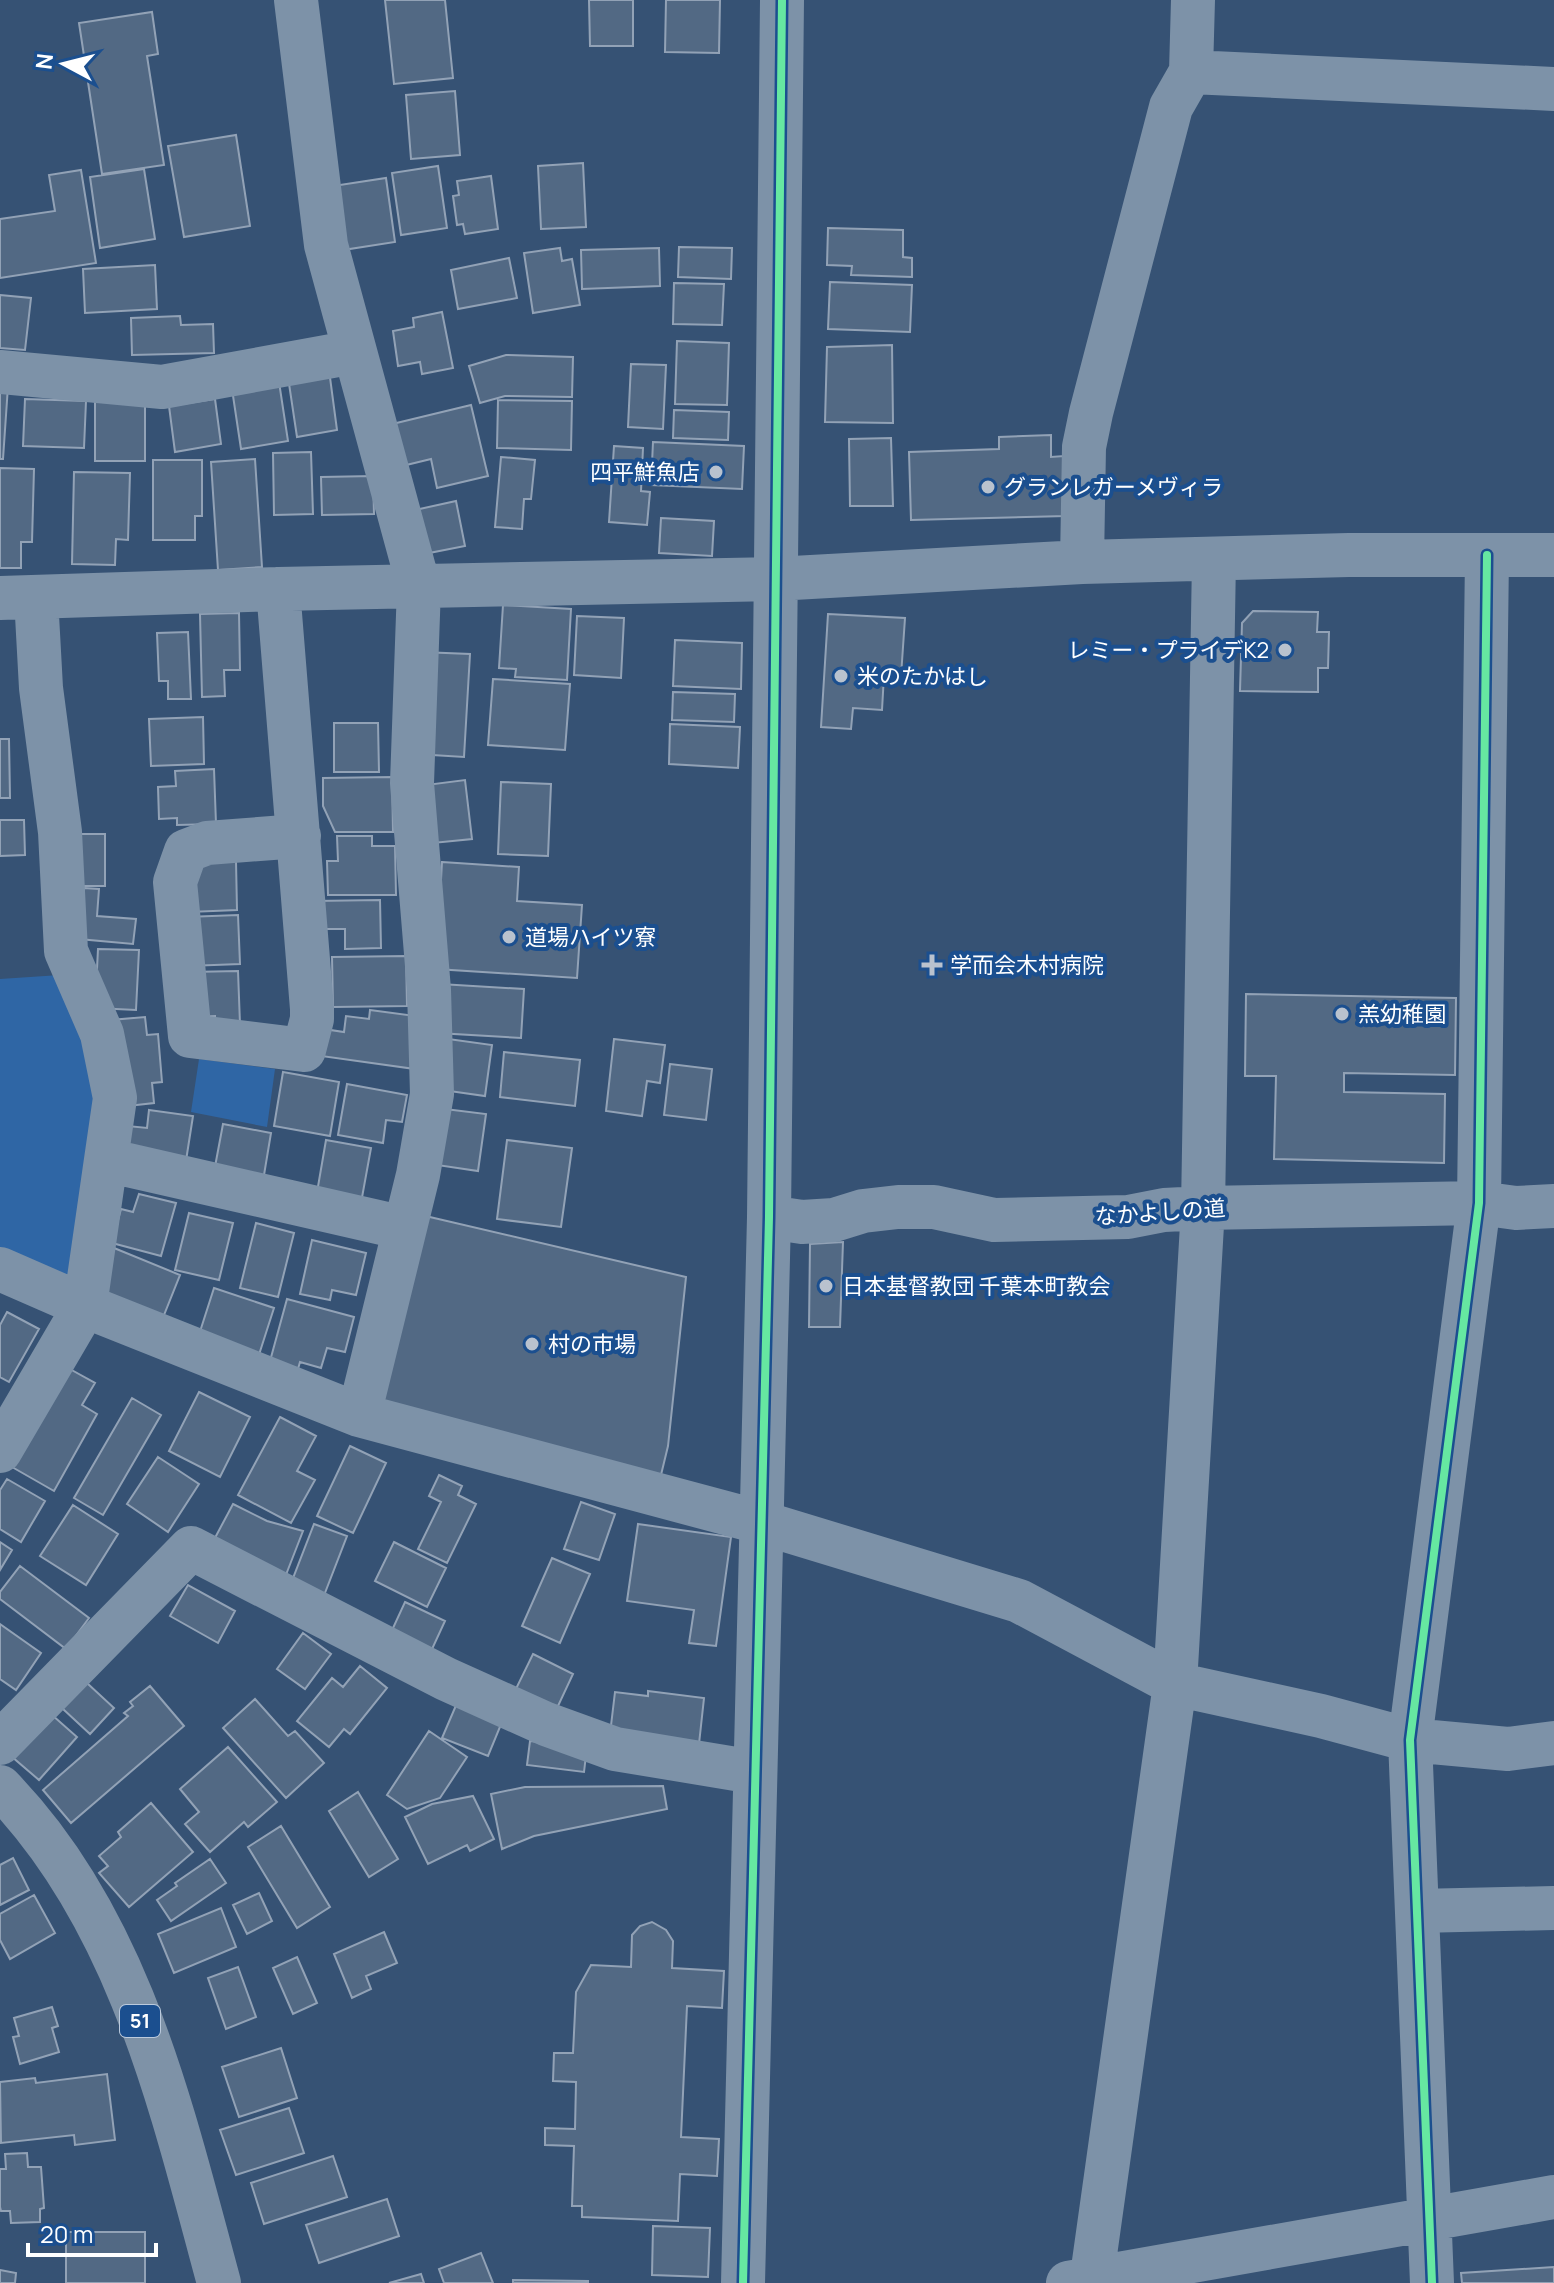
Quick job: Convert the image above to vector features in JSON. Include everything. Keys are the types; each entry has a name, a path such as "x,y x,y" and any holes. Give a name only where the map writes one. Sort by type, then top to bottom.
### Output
{"highway":[{"name":"51","path":"8,1809 78,1889 106,1938 131,1996 179,2138 219,2283"}],"street":[{"path":"296,0 326,245 419,587 412,783 429,990 432,1094 418,1175 359,1415"},
{"path":"743,2283 769,1217 782,0"},
{"path":"1082,562 1084,447 1171,107 1191,72 1193,0"},
{"path":"1191,72 1554,89"},
{"path":"0,372 162,387 354,352"},
{"path":"0,1451 85,1306 115,1098 102,1034 66,951 60,832 41,688 18,598 278,589 775,579 1082,562 1349,555 1554,555"},
{"path":"1432,2283 1410,1740 1479,1203 1487,555"},
{"path":"1214,559 1203,1208 1175,1684 1084,2281 1554,2197"},
{"path":"278,589 299,836 312,1019 304,1050 190,1036 175,882 186,851 207,843 299,836"},
{"path":"106,1160 404,1228"},
{"name":"なかよしの道","path":"769,1217 802,1222 834,1220 863,1211 898,1207 934,1207 994,1220 1128,1217 1164,1210 1203,1208 1479,1203 1516,1208 1554,1206"},
{"path":"0,1269 359,1415 763,1523 1019,1601 1175,1684 1321,1716 1410,1740 1508,1749 1554,1743"},
{"path":"0,1743 191,1548 446,1679 546,1724 615,1749 754,1772"},
{"path":"1417,1911 1554,1908"}],"shaded area":[{"path":"75,974 99,1036 77,1275 59,1282 0,1256 0,979"},
{"path":"199,1059 275,1069 267,1127 191,1112"}],"building":[{"path":"385,0 445,0 453,78 394,84"},
{"path":"589,0 633,0 633,46 590,46"},
{"path":"666,0 720,0 719,53 665,52"},
{"path":"152,12 158,54 147,56 164,165 102,174 79,23"},
{"path":"455,91 460,155 411,159 406,95"},
{"path":"236,135 250,226 184,237 168,146"},
{"path":"583,163 586,227 541,229 538,166"},
{"path":"438,166 447,228 401,235 392,173"},
{"path":"144,169 155,239 100,248 90,177"},
{"path":"81,170 96,263 0,278 0,219 55,211 49,175"},
{"path":"491,176 498,229 465,234 463,224 457,225 453,196 459,195 457,181"},
{"path":"386,178 395,242 343,250 333,186"},
{"path":"828,228 903,230 903,257 912,258 912,277 851,275 852,266 827,265"},
{"path":"679,247 732,248 731,279 678,277"},
{"path":"560,248 562,261 572,259 580,305 533,313 524,253"},
{"path":"659,248 660,286 582,289 581,250"},
{"path":"509,258 517,298 458,309 451,270"},
{"path":"155,265 157,309 85,313 83,269"},
{"path":"830,282 912,285 910,332 828,329"},
{"path":"674,283 724,284 722,325 673,324"},
{"path":"0,295 31,298 25,350 0,348"},
{"path":"442,312 453,368 422,374 420,362 398,366 393,331 414,327 413,318"},
{"path":"180,316 181,325 213,324 214,353 132,355 131,318"},
{"path":"677,341 729,343 727,405 675,404"},
{"path":"892,345 893,423 825,422 827,347"},
{"path":"506,355 573,357 572,397 505,396 480,403 469,366"},
{"path":"631,364 666,365 663,429 628,427"},
{"path":"329,370 337,430 297,437 288,377"},
{"path":"279,382 288,441 241,449 232,389"},
{"path":"0,386 8,386 3,459 0,459"},
{"path":"25,399 86,401 84,448 23,446"},
{"path":"95,399 145,400 145,461 95,461"},
{"path":"215,399 221,444 175,452 169,406"},
{"path":"498,400 572,401 571,450 497,448"},
{"path":"471,405 488,476 437,488 431,459 394,468 384,426"},
{"path":"674,410 729,412 728,440 673,438"},
{"name":"グランレガーメヴィラ","path":"1051,435 1051,457 1064,456 1066,516 911,520 909,452 999,449 999,437"},
{"path":"891,438 893,506 850,506 849,439"},
{"path":"653,442 744,446 742,489 651,485"},
{"path":"614,446 643,448 641,491 650,492 647,525 609,522"},
{"path":"311,452 313,514 274,515 273,453"},
{"path":"501,457 535,460 531,499 524,499 522,529 495,527"},
{"path":"255,459 262,567 218,570 211,462"},
{"path":"153,460 202,460 202,516 195,516 195,540 153,540"},
{"path":"0,468 34,469 32,542 21,542 21,568 0,568"},
{"path":"74,472 130,473 128,540 116,539 115,565 72,564"},
{"path":"373,476 374,514 322,515 321,477"},
{"path":"456,501 465,546 424,554 415,510"},
{"path":"661,518 714,521 712,556 659,553"},
{"path":"503,605 571,609 567,680 515,677 516,669 499,668"},
{"name":"レミー・プライデK2","path":"1253,611 1318,612 1317,632 1329,632 1328,668 1318,668 1318,692 1240,691 1242,623"},
{"path":"239,613 240,670 224,670 225,696 202,697 200,614"},
{"path":"828,614 905,618 901,676 884,675 882,710 853,708 851,729 821,727"},
{"path":"577,616 624,618 621,678 574,675"},
{"path":"188,632 191,699 168,699 168,681 159,681 157,633"},
{"path":"675,640 742,643 741,689 673,686"},
{"path":"421,652 470,654 464,757 416,754"},
{"path":"493,679 570,684 565,750 488,745"},
{"path":"673,692 735,694 734,722 672,720"},
{"path":"203,717 204,764 151,766 149,719"},
{"path":"334,723 378,723 379,772 334,772"},
{"path":"670,724 740,727 738,768 669,764"},
{"path":"0,739 9,739 10,798 0,798"},
{"path":"214,769 216,824 177,825 177,818 159,819 158,787 176,786 175,771"},
{"path":"392,777 393,832 335,832 323,806 323,778"},
{"path":"465,780 472,839 433,843 426,785"},
{"path":"501,782 551,784 548,856 498,854"},
{"path":"0,820 24,820 25,855 0,856"},
{"path":"66,834 105,834 105,886 66,886"},
{"path":"337,836 372,836 372,846 395,846 396,895 328,895 327,861 338,861"},
{"path":"236,861 237,910 189,912 187,862"},
{"name":"道場ハイツ寮","path":"442,862 519,867 517,901 582,905 577,978 436,969"},
{"path":"84,888 99,889 97,916 136,919 133,944 79,939"},
{"path":"380,900 381,948 345,949 345,929 314,929 314,901"},
{"path":"238,915 240,964 188,966 186,917"},
{"path":"98,949 139,950 136,1010 95,1008"},
{"path":"406,956 407,1006 333,1007 332,957"},
{"path":"238,971 240,1024 215,1025 215,1016 192,1017 190,972"},
{"path":"440,984 524,989 521,1038 437,1033"},
{"path":"1246,994 1456,998 1455,1075 1344,1073 1344,1092 1445,1094 1444,1163 1274,1159 1276,1076 1245,1076"},
{"path":"370,1010 423,1017 415,1069 314,1055 317,1028 344,1032 346,1016 369,1019"},
{"path":"145,1017 147,1035 158,1034 162,1082 152,1083 154,1103 119,1107 111,1020"},
{"path":"441,1038 492,1045 485,1096 435,1089"},
{"path":"614,1039 665,1045 660,1083 647,1081 642,1116 606,1111"},
{"path":"504,1052 580,1060 575,1106 500,1097"},
{"path":"670,1064 712,1069 706,1120 664,1115"},
{"path":"283,1072 339,1082 330,1136 274,1126"},
{"path":"347,1084 407,1095 402,1122 386,1120 383,1143 338,1135"},
{"path":"445,1109 486,1114 478,1171 437,1165"},
{"path":"149,1110 193,1116 185,1167 123,1158 128,1126 147,1128"},
{"path":"223,1124 271,1133 263,1181 214,1172"},
{"path":"326,1140 371,1148 361,1203 315,1204"},
{"path":"507,1140 572,1148 561,1227 497,1219"},
{"path":"139,1194 176,1203 161,1256 112,1243 121,1209 133,1212"},
{"path":"189,1213 233,1223 219,1280 175,1270"},
{"name":"村の市場","path":"417,1214 686,1277 668,1446 660,1479 370,1412"},
{"path":"256,1223 294,1233 278,1297 240,1288"},
{"path":"312,1240 366,1253 356,1295 332,1290 330,1300 300,1294"},
{"name":"日本基督教団 千葉本町教会","path":"843,1242 840,1327 809,1327 810,1244"},
{"path":"114,1248 180,1275 160,1325 94,1298"},
{"path":"214,1288 274,1308 256,1364 196,1344"},
{"path":"287,1299 354,1317 345,1352 327,1348 321,1368 300,1362 295,1379 267,1372"},
{"path":"7,1312 39,1329 9,1382 0,1377 0,1325"},
{"path":"68,1368 95,1383 82,1405 97,1414 54,1491 12,1467"},
{"path":"199,1392 250,1417 220,1477 169,1451"},
{"path":"132,1398 161,1415 103,1515 74,1498"},
{"path":"280,1417 316,1436 297,1471 315,1480 291,1523 238,1495"},
{"path":"350,1446 386,1463 353,1533 317,1516"},
{"path":"158,1457 199,1484 168,1532 127,1504"},
{"path":"439,1475 462,1486 458,1495 476,1504 447,1563 418,1549 441,1502 429,1496"},
{"path":"7,1479 45,1501 21,1542 0,1529 0,1490"},
{"path":"581,1502 615,1514 599,1560 564,1549"},
{"path":"233,1504 267,1521 303,1531 282,1585 208,1551"},
{"path":"73,1505 118,1534 86,1585 40,1556"},
{"path":"314,1524 347,1536 323,1598 290,1586"},
{"path":"638,1524 731,1537 716,1646 689,1643 694,1610 627,1601"},
{"path":"0,1542 12,1550 0,1570"},
{"path":"394,1542 446,1568 427,1607 375,1581"},
{"path":"552,1558 590,1574 560,1643 522,1626"},
{"path":"20,1566 89,1618 66,1649 0,1599 0,1592"},
{"path":"188,1585 235,1611 218,1643 170,1616"},
{"path":"405,1602 445,1621 427,1660 387,1641"},
{"path":"0,1624 41,1653 16,1690 0,1679"},
{"path":"303,1633 331,1654 305,1689 277,1669"},
{"path":"533,1654 573,1674 551,1721 510,1701"},
{"path":"360,1666 387,1688 350,1734 344,1729 329,1747 297,1721 332,1678 343,1687"},
{"path":"74,1671 114,1708 90,1734 50,1697"},
{"path":"150,1686 184,1726 71,1823 43,1790 128,1716 124,1713 133,1706 130,1702"},
{"path":"648,1691 704,1698 698,1753 610,1734 615,1692 648,1696"},
{"path":"255,1699 288,1736 295,1731 324,1763 286,1798 223,1728"},
{"path":"457,1703 502,1722 488,1756 442,1738"},
{"path":"43,1707 77,1737 39,1780 11,1756"},
{"path":"429,1731 467,1757 440,1798 407,1809 387,1795"},
{"path":"530,1741 587,1747 584,1772 527,1765"},
{"path":"228,1747 277,1802 248,1827 244,1822 210,1852 185,1824 199,1812 180,1789"},
{"path":"663,1786 667,1809 534,1836 502,1849 491,1794 525,1787"},
{"path":"358,1792 398,1859 369,1877 329,1811"},
{"path":"473,1796 494,1839 470,1851 467,1845 428,1864 405,1817 432,1804"},
{"path":"151,1803 193,1852 129,1907 99,1873 108,1866 99,1856 121,1837 118,1832"},
{"path":"281,1826 330,1907 297,1928 248,1847"},
{"path":"13,1858 29,1890 0,1905 0,1865"},
{"path":"210,1859 226,1883 171,1921 157,1900 177,1886 175,1883"},
{"path":"259,1893 272,1921 247,1934 233,1905"},
{"path":"34,1895 55,1933 10,1959 0,1940 0,1914"},
{"path":"221,1908 236,1947 174,1973 158,1934"},
{"path":"652,1922 666,1930 673,1941 672,1968 724,1971 722,2008 687,2006 681,2137 719,2139 717,2176 680,2174 678,2221 582,2217 582,2206 572,2206 574,2146 545,2145 545,2128 575,2129 576,2082 553,2081 554,2053 573,2053 576,1992 591,1965 631,1967 632,1935 640,1926"},
{"path":"384,1932 397,1963 366,1976 371,1989 352,1998 334,1954"},
{"path":"297,1957 317,2003 293,2014 273,1968"},
{"path":"238,1967 256,2017 226,2029 208,1978"},
{"path":"52,2007 58,2026 52,2028 59,2052 20,2064 13,2037 19,2036 14,2018"},
{"path":"281,2048 297,2098 239,2117 222,2067"},
{"path":"107,2074 115,2140 75,2145 74,2135 1,2143 0,2082 35,2078 36,2083"},
{"path":"289,2108 304,2153 236,2175 220,2130"},
{"path":"27,2153 28,2167 41,2167 44,2208 40,2209 40,2222 11,2223 10,2211 1,2211 0,2207 0,2169 6,2169 5,2154"},
{"path":"333,2156 347,2197 264,2224 251,2183"},
{"path":"387,2199 399,2236 319,2263 306,2225"},
{"path":"653,2226 710,2228 708,2277 652,2275"},
{"path":"66,2232 145,2232 145,2283 66,2283"},
{"path":"481,2253 493,2283 444,2283 439,2269"},
{"path":"1554,2267 1554,2283 1462,2283 1461,2273"},
{"path":"0,2270 16,2273 15,2283 0,2283"},
{"path":"421,2274 424,2283 389,2283"},
{"path":"513,2280 588,2281 588,2283 513,2283"}],"cycle path":[{"path":"743,2283 769,1217 782,0"},
{"path":"1432,2283 1410,1740 1479,1203 1487,555"}],"place":[{"name":"四平鮮魚店","path":"716,472"},
{"name":"グランレガーメヴィラ","path":"988,487"},
{"name":"レミー・プライデK2","path":"1285,650"},
{"name":"米のたかはし","path":"841,676"},
{"name":"道場ハイツ寮","path":"509,937"},
{"name":"学而会木村病院","path":"932,965"},
{"name":"羔幼稚園","path":"1342,1014"},
{"name":"日本基督教団 千葉本町教会","path":"826,1286"},
{"name":"村の市場","path":"532,1344"}]}
